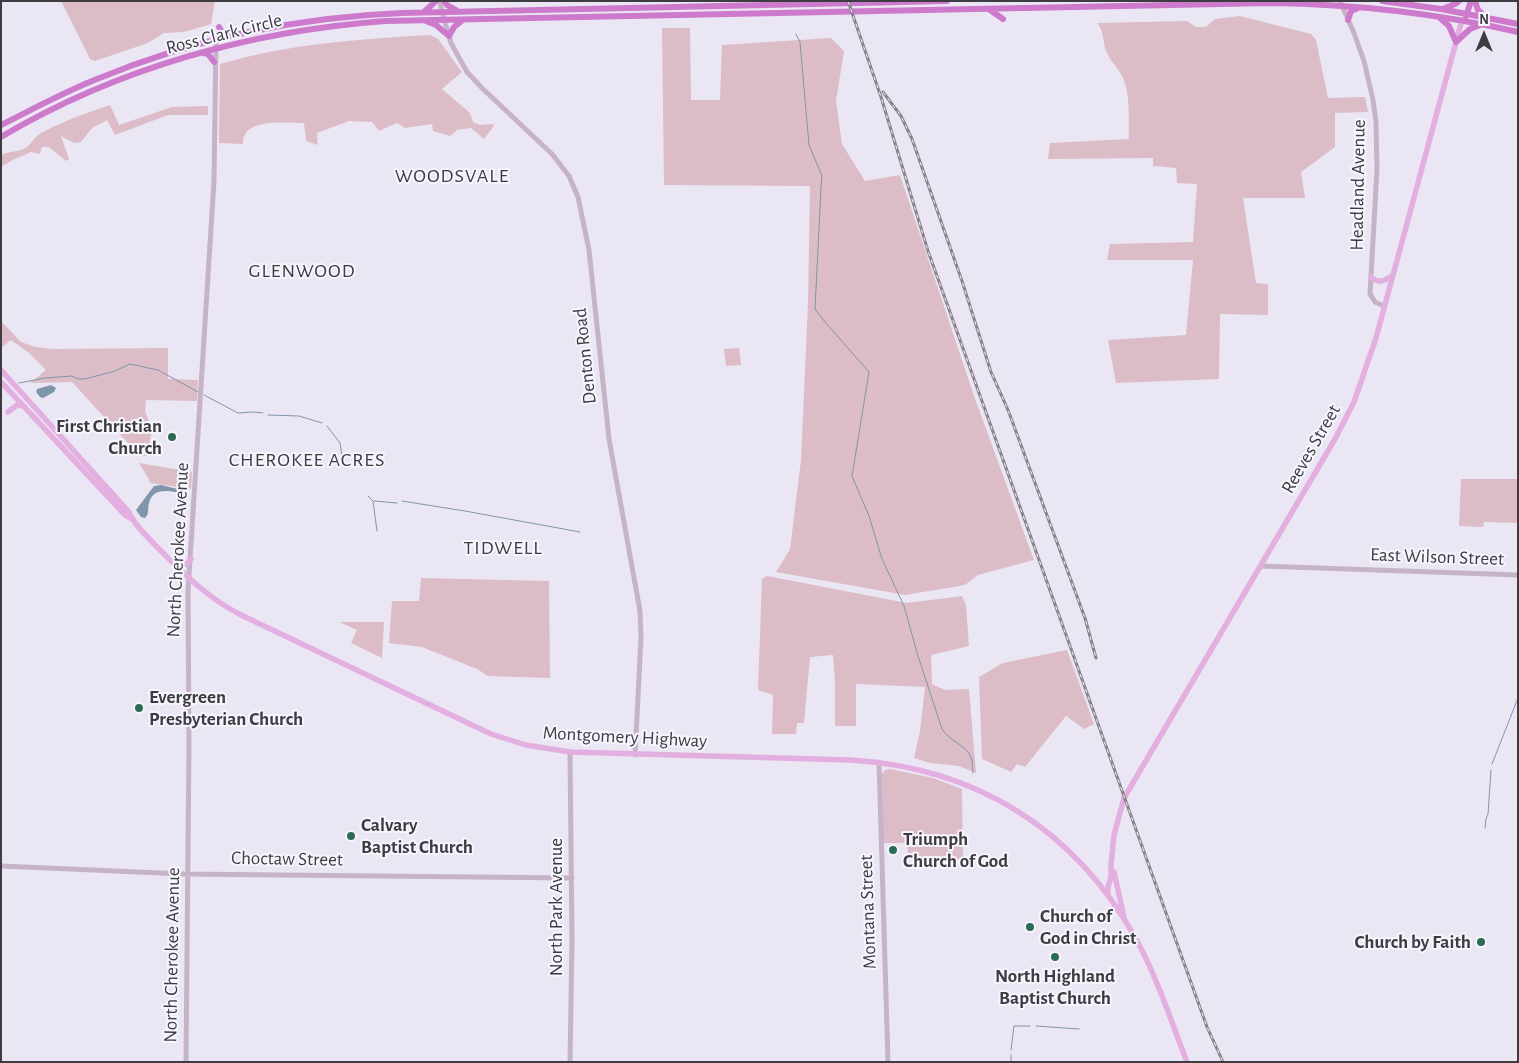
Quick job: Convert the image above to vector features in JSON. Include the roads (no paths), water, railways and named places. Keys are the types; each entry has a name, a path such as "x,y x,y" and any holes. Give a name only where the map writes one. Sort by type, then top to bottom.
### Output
{"highway":[{"path":"424,12 436,1"},
{"path":"442,1 460,11"},
{"name":"Ross Clark Circle","path":"1,126 40,105 97,79 162,55 216,40 314,20 402,12 947,1"},
{"path":"1382,1 1460,12 1518,24"},
{"path":"1441,9 1452,6 1459,1"},
{"name":"Reeves Street","path":"1462,20 1460,12 1463,1"},
{"path":"1468,14 1473,1"},
{"path":"1473,1 1478,10 1487,18"},
{"name":"Ross Clark Circle","path":"1,138 45,114 116,82 199,53 265,37 366,22 986,8 1341,3 1462,20 1518,32"},
{"path":"656,7 658,15"},
{"path":"1348,20 1353,10 1360,7"},
{"path":"604,8 604,16"},
{"path":"986,8 995,12 1003,19"},
{"path":"536,17 540,9"},
{"path":"397,20 402,12"},
{"name":"Reeves Street","path":"1462,20 1468,14"},
{"path":"366,15 366,22"},
{"path":"1437,16 1449,26 1456,42 1470,29 1483,24"},
{"path":"423,20 436,25 449,36 456,24 465,19"},
{"path":"314,20 316,28"},
{"path":"219,27 222,32 235,36"},
{"path":"199,53 208,54 214,62"},
{"path":"162,55 165,64"},
{"path":"97,79 102,82 116,82"},
{"path":"40,105 45,114"}],"main road":[{"name":"Reeves Street","path":"1125,920 1113,876 1112,860 1114,834 1124,798 1350,412 1363,378 1384,306 1462,20"},
{"path":"1371,277 1377,282 1381,282 1392,276"},
{"name":"Montgomery Highway","path":"1,370 129,512 132,519"},
{"name":"Montgomery Highway","path":"1,382 125,515 132,519 168,559 211,598 241,615 481,730 526,745 570,752 879,762 912,767 938,774 980,790 1033,820 1076,857 1107,891 1125,920"},
{"path":"8,412 17,405 24,406"},
{"path":"168,559 182,565 191,559"},
{"name":"Reeves Street","path":"1107,891 1113,876"},
{"path":"1097,880 1106,880 1113,876"},
{"path":"1125,920 1150,970 1187,1062"}],"street":[{"name":"Denton Road","path":"442,1 442,12 449,36 461,62 473,79 546,148 561,166 573,183 581,208 589,250 610,445 640,611 641,638 635,755"},
{"name":"Headland Avenue","path":"1341,3 1366,71 1376,122 1377,169 1371,297 1377,304 1384,306"},
{"name":"North Cherokee Avenue","path":"186,1062 190,580 214,190 214,62 216,40"},
{"name":"East Wilson Street","path":"1261,566 1518,575"},
{"name":"North Park Avenue","path":"570,752 572,878 570,1062"},
{"name":"Montana Street","path":"879,762 888,1062"},
{"name":"Choctaw Street","path":"1,866 188,873 572,878"}],"water":[{"path":"51,385 56,388 54,392 43,398 36,392 37,389"},
{"path":"161,485 186,491 187,493 164,491 154,494 149,503 147,516 145,518 141,517 136,510 154,486"}],"waterway":[{"path":"796,34 800,42 809,145 822,176 815,309 869,372 852,476 869,516 882,559 904,606 942,729 969,753 972,759 973,773"},
{"path":"19,383 45,378 72,376 78,379 85,379 115,371 130,364 158,370 198,392"},
{"path":"204,395 238,413 263,413"},
{"path":"268,415 299,416 322,423"},
{"path":"327,426 340,443 345,462"},
{"path":"368,496 373,501 377,531"},
{"path":"374,501 397,503"},
{"path":"402,501 580,532"},
{"path":"1492,764 1518,698"},
{"path":"1485,828 1488,814 1491,770"},
{"path":"1011,1050 1014,1026 1030,1026"},
{"path":"1036,1026 1079,1029"},
{"path":"1011,1055 1011,1062"}],"railway":[{"path":"848,1 881,97 928,251 1207,1027 1223,1062"},
{"path":"883,92 901,116 912,139 962,281 991,372 1008,410 1085,618 1096,658"}],"place":[{"name":"First Christian Church","path":"172,437"},
{"name":"Evergreen Presbyterian Church","path":"139,708"},
{"name":"Calvary Baptist Church","path":"351,836"},
{"name":"Triumph Church of God","path":"893,850"},
{"name":"Church of God in Christ","path":"1030,927"},
{"name":"Church by Faith","path":"1481,942"},
{"name":"North Highland Baptist Church","path":"1055,957"}],"district":[{"name":"WOODSVALE","path":"452,176"},
{"name":"GLENWOOD","path":"302,271"},
{"name":"CHEROKEE ACRES","path":"307,460"},
{"name":"TIDWELL","path":"503,548"}]}
